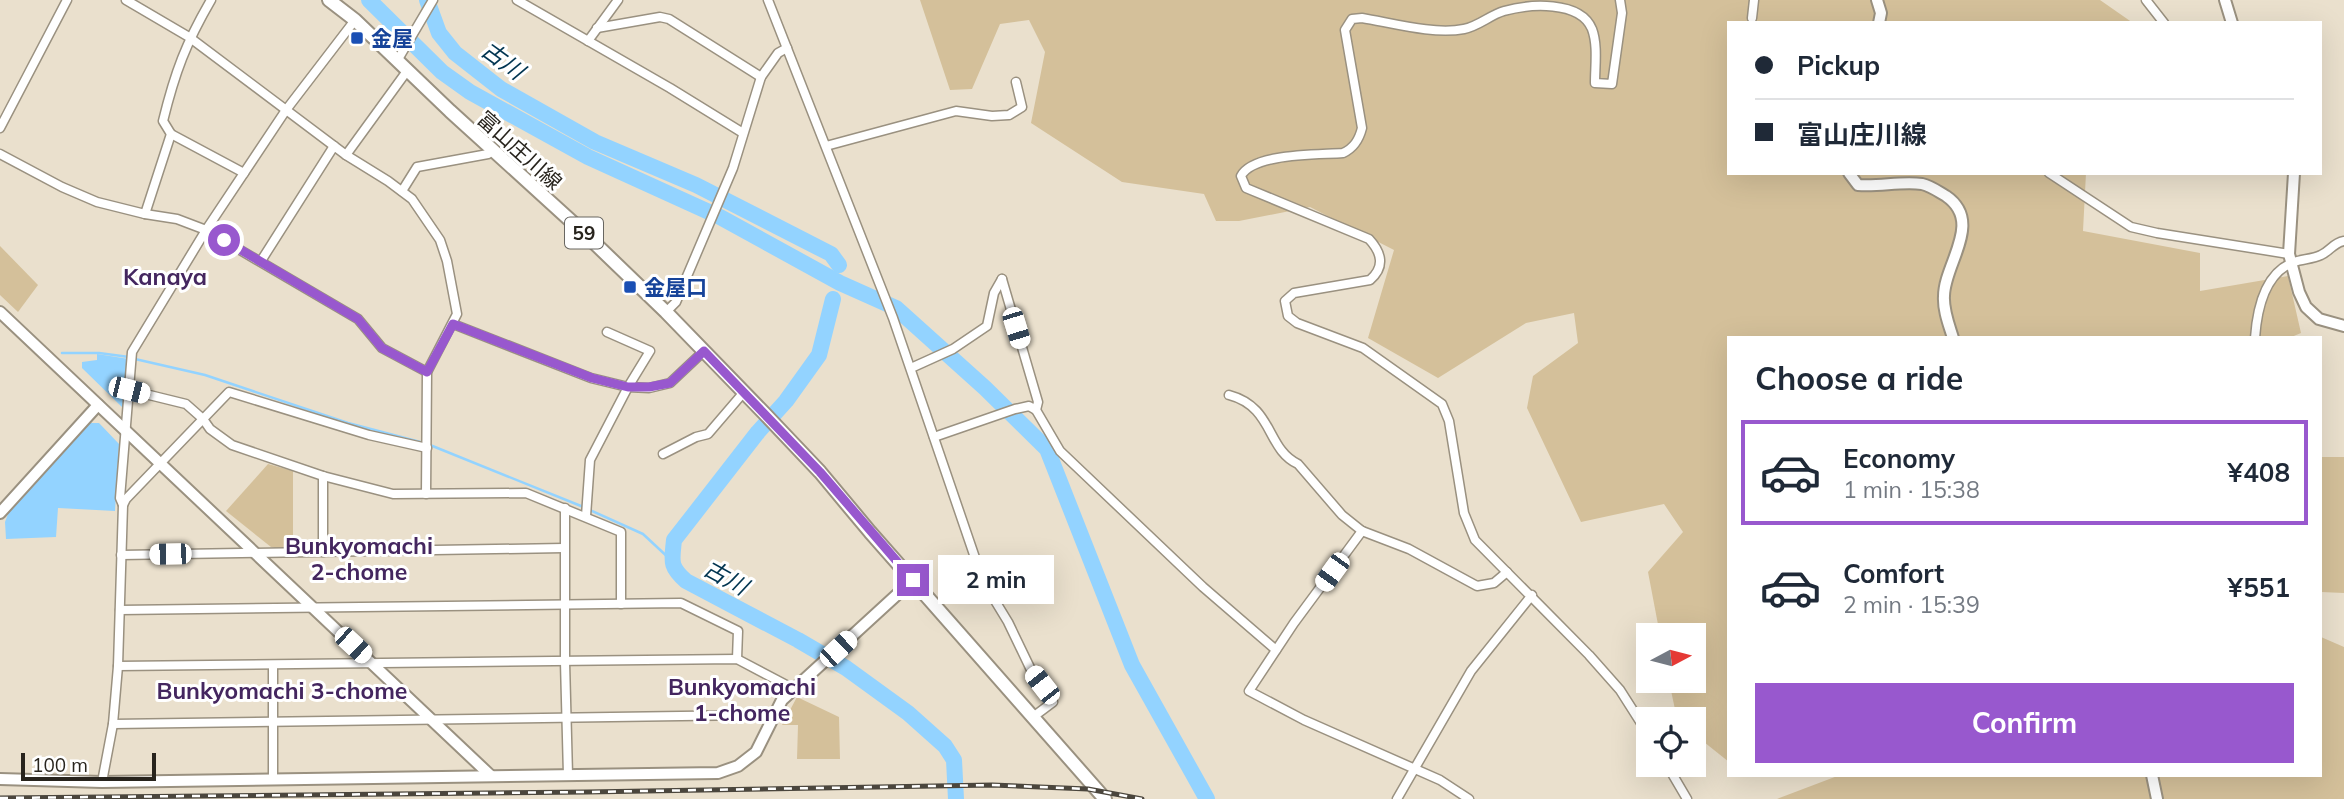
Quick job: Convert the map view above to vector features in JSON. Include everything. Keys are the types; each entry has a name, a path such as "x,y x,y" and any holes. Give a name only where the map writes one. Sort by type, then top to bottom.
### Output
{"main road":[{"name":"富山庄川線","path":"329,0 355,20 492,151 582,231 744,392 820,472 1105,799"}],"street":[{"path":"0,128 67,0"},
{"path":"126,0 189,37 346,155 402,191 424,214 440,240 447,261 457,314 427,372 426,494"},
{"path":"211,0 189,37 173,78 163,121 171,134 244,173"},
{"path":"517,0 743,134"},
{"path":"588,41 618,0"},
{"path":"768,0 893,318 983,580 1008,622 1033,674 1052,697 1053,702 1033,717"},
{"path":"1620,0 1622,13 1612,84 1595,83 1593,31 1583,16 1565,6 1540,5 1504,11 1475,26 1448,30 1362,18 1352,19 1345,30 1362,128 1359,139 1343,153 1263,161 1245,169 1241,176 1246,188 1369,239 1377,247 1381,258 1380,266 1377,274 1370,280 1294,292 1285,301 1288,316 1297,323 1363,348 1442,404 1450,421 1464,513 1475,540 1532,595 1620,690 1636,715"},
{"path":"1752,18 1754,0"},
{"path":"1877,0 1881,13 1879,21"},
{"path":"2146,0 2162,21"},
{"path":"2225,0 2231,21"},
{"path":"346,155 402,66 406,48 433,1"},
{"path":"597,28 660,17 669,19 761,77"},
{"path":"123,505 120,498 132,352 206,230 286,110 355,20"},
{"path":"666,312 676,302 708,221 733,168 761,77 778,53 787,48"},
{"path":"826,146 956,111 992,116 1009,115 1023,107 1016,82"},
{"path":"145,214 171,134"},
{"path":"261,261 334,146"},
{"path":"402,191 417,167 488,155 492,151"},
{"path":"0,154 97,202 177,219 206,230 358,319 382,348 427,372"},
{"path":"1850,175 1857,185 1877,187 1923,184 1950,199 1957,209 1962,238 1943,295 1953,336"},
{"path":"2052,175 2131,227 2157,233 2290,258 2323,255 2336,242 2344,240"},
{"path":"2294,175 2290,258 2306,307 2319,319 2344,326"},
{"path":"2255,336 2260,300 2273,278 2290,258"},
{"path":"911,368 953,349 987,326 994,293 1002,279 1038,402 1036,410"},
{"path":"0,312 491,776"},
{"path":"453,324 592,378 628,387 670,383 704,351"},
{"path":"586,516 590,460 650,351 607,332"},
{"path":"129,390 186,404 210,429 232,445 323,476 393,494 526,493 586,516 621,532 621,604"},
{"path":"102,782 113,724 118,666 123,505 229,392 369,435 427,448"},
{"path":"663,454 696,437 708,434 744,392"},
{"path":"1229,394 1241,398 1261,413 1282,452 1290,461 1298,464 1342,515 1362,531 1409,549 1477,586 1494,583 1507,572"},
{"path":"0,513 99,405"},
{"path":"933,437 1015,409 1029,406 1036,410 1060,451 1203,587 1276,650"},
{"path":"323,476 323,552"},
{"path":"565,508 568,775"},
{"path":"1362,531 1294,623 1249,691 1304,720 1440,780 1469,799"},
{"path":"121,555 564,548"},
{"path":"0,779 102,782 719,773 738,766 756,752 782,700 913,580"},
{"path":"1397,799 1471,671 1532,595"},
{"path":"120,610 681,603 738,631 737,660"},
{"path":"118,666 737,660 794,689"},
{"path":"273,665 273,780"},
{"path":"113,724 750,715 772,719"},
{"path":"1674,777 1687,799"},
{"path":"2152,777 2157,799"}],"shaded area":[{"path":"920,0 2100,0 2130,21 1727,21 1727,175 2086,175 2083,231 2200,253 2200,291 2288,276 2301,333 2294,336 1727,336 1727,760 1706,744 1706,707 1674,707 1672,693 1706,693 1706,623 1658,623 1648,572 1683,532 1664,504 1581,522 1527,408 1533,376 1578,343 1574,313 1526,323 1438,378 1368,338 1394,250 1310,207 1239,221 1216,221 1204,194 1122,182 1031,123 1045,52 1029,20 1000,24 972,89 950,90"},
{"path":"0,246 38,285 18,312 0,295"},
{"path":"2322,457 2344,457 2344,593 2322,592"},
{"path":"268,464 293,471 293,552 271,547 226,511"},
{"path":"2322,637 2344,647 2344,799 1777,799 1835,777 2322,777"},
{"path":"797,697 839,717 840,759 797,759 798,725 782,725"}],"water":[{"path":"97,354 129,359 123,408 82,368 82,362 97,360"},
{"path":"89,423 99,423 119,444 115,511 58,508 56,537 6,539 5,522 11,506"}],"waterway":[{"path":"369,0 442,72 470,92 588,157 720,217 840,283 896,308 985,388 1047,449 1132,665 1207,799"},
{"name":"古川","path":"427,0 439,33 455,53 501,89 595,142 696,185 831,254 839,265"},
{"name":"古川","path":"833,299 819,355 786,401 758,432 674,540 673,563 686,581 846,668 908,713 945,746 954,760 956,799"},
{"path":"62,353 99,353 129,357"},
{"path":"135,359 205,375 348,423 424,443"},
{"path":"430,445 643,534 672,561"}],"railway":[{"path":"0,798 992,785 1088,789 1142,799"}],"place":[{"name":"金屋","path":"357,38"},
{"name":"金屋口","path":"630,287"}],"district":[{"name":"Kanaya","path":"165,276"},
{"name":"Bunkyomachi 2-chome","path":"359,558"},
{"name":"Bunkyomachi 3-chome","path":"282,690"},
{"name":"Bunkyomachi 1-chome","path":"742,699"}],"route":[{"path":"224,240 358,319 382,348 427,372 453,324 592,378 628,387 670,383 704,351 820,472 913,580"}]}
